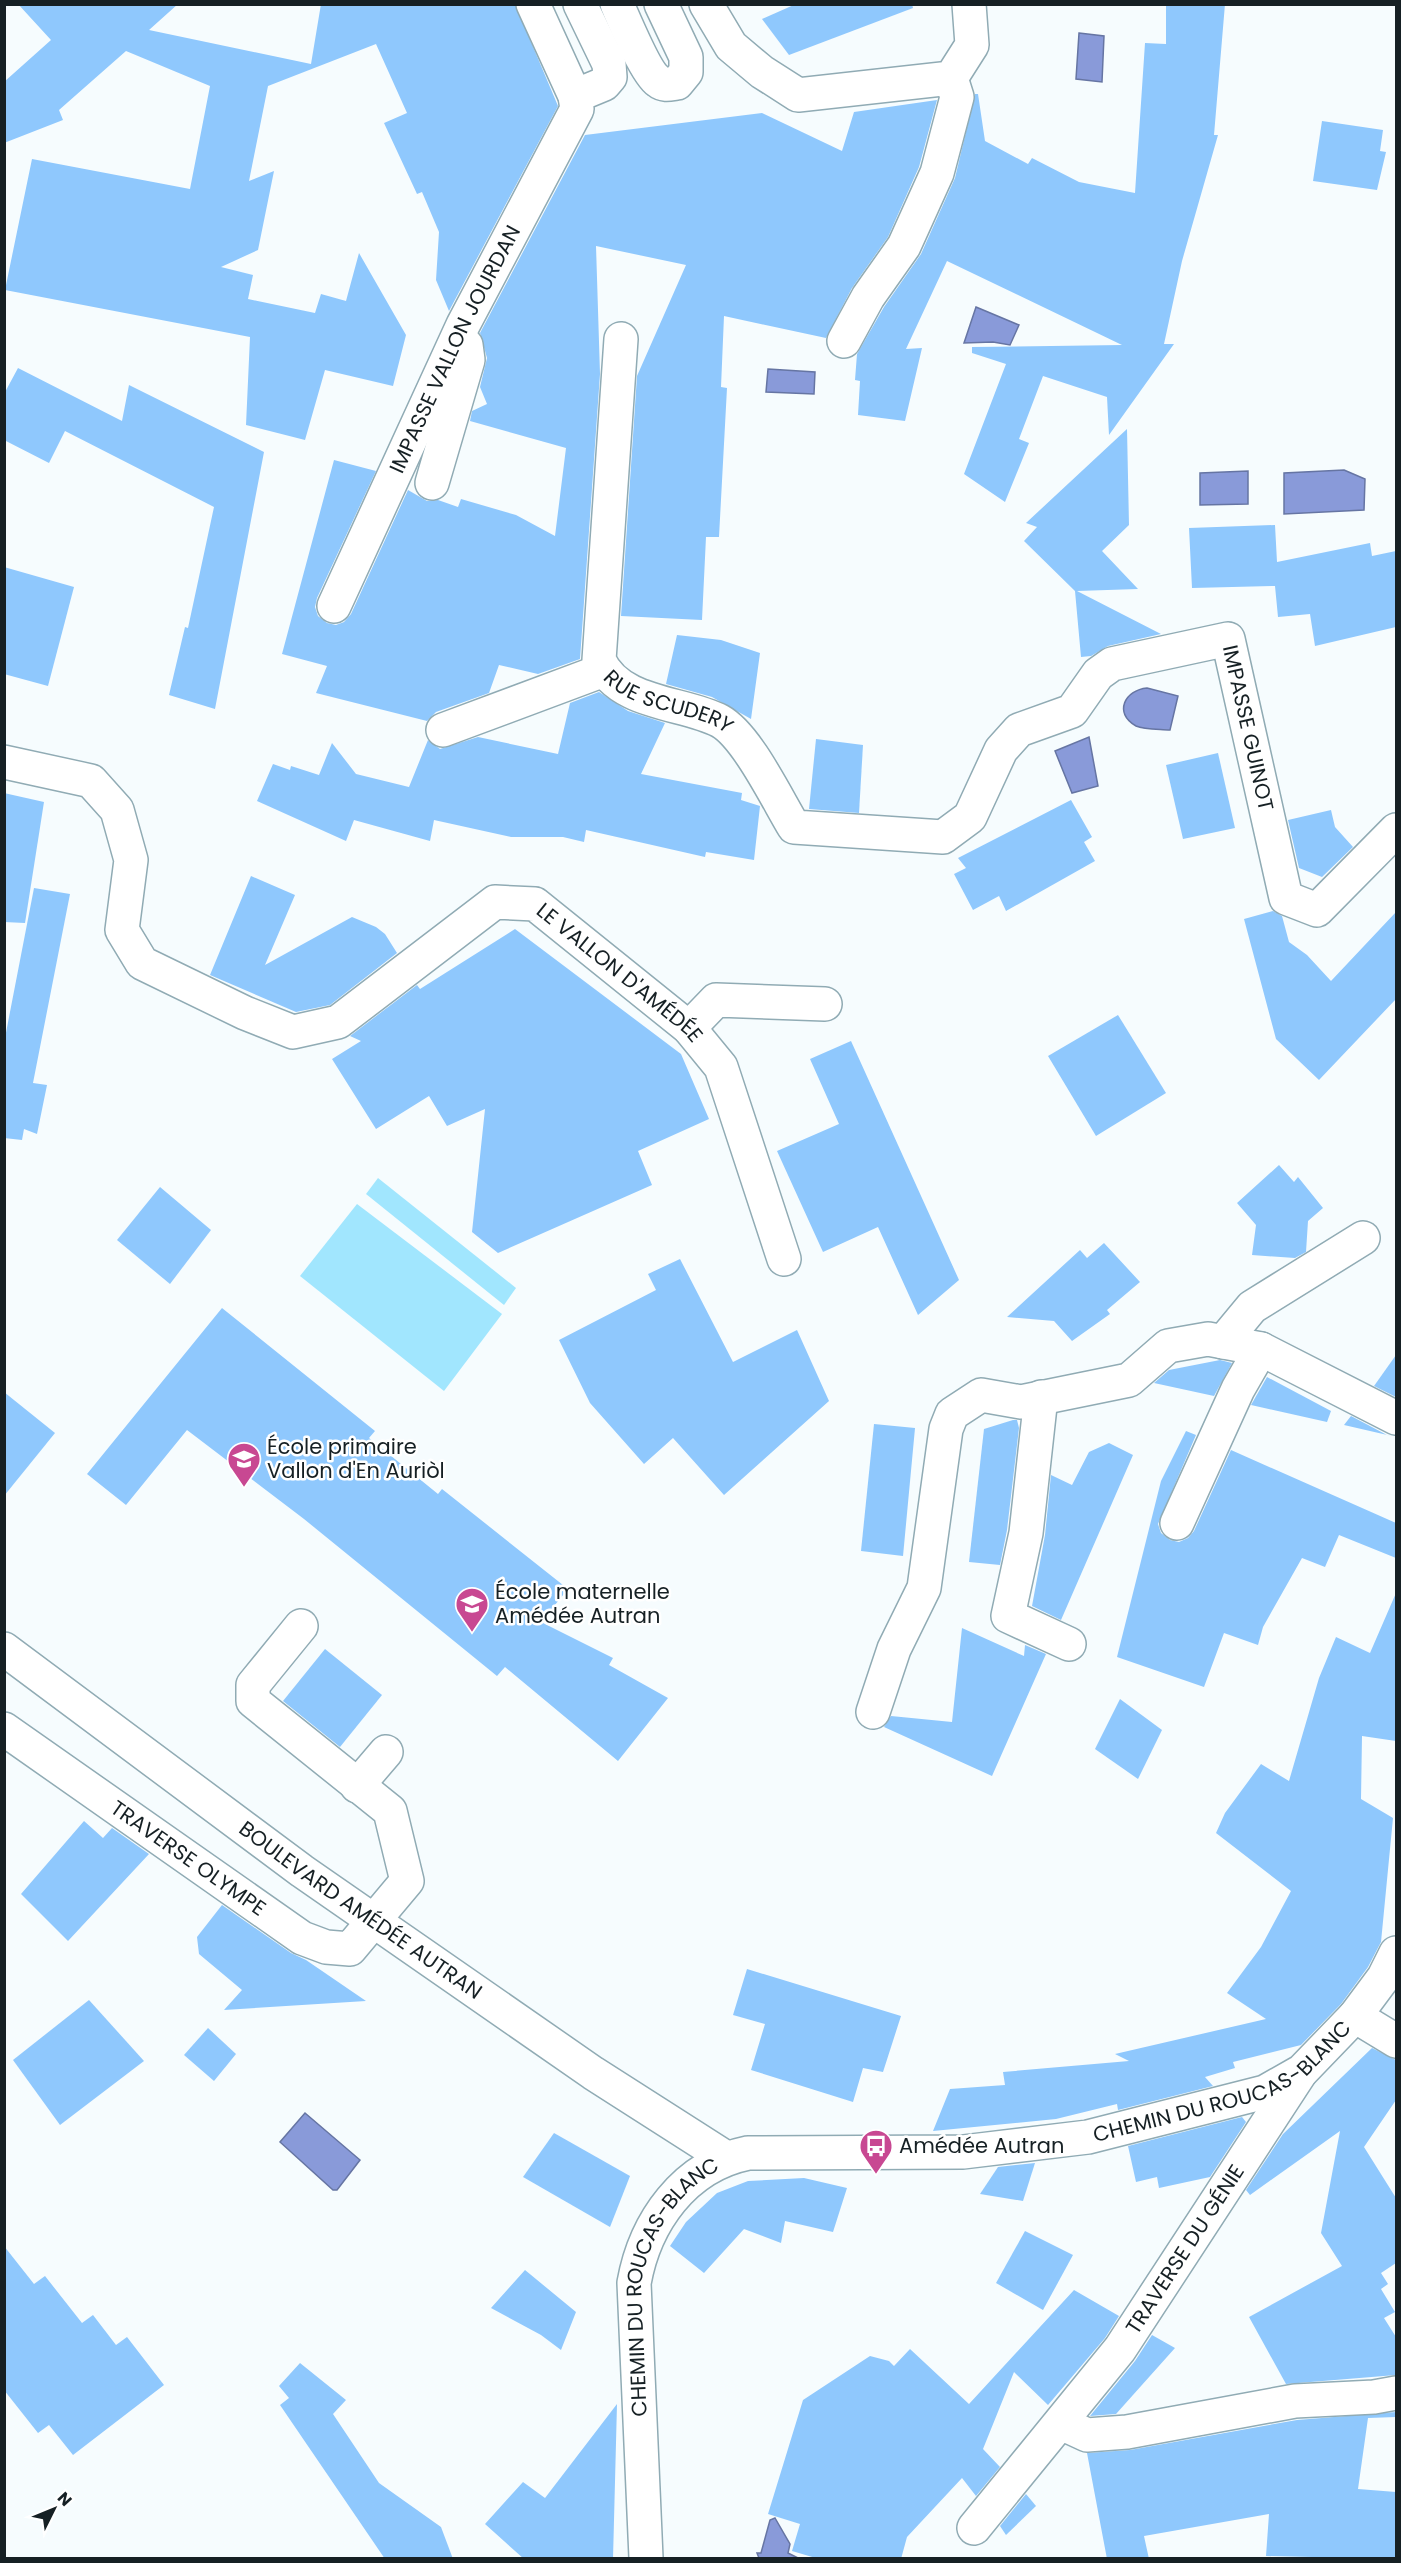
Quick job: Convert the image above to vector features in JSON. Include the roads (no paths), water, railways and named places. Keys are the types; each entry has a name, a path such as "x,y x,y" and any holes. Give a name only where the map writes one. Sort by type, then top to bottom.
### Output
{"street":[{"path":"533,4 575,96 603,84 610,77 609,64 580,4"},
{"path":"616,4 649,69 657,81 667,85 677,83 686,72 686,57 661,4"},
{"path":"706,4 731,46 762,72 798,95 951,78"},
{"path":"844,341 868,297 904,246 937,173 957,97 951,78 972,45 969,4"},
{"name":"IMPASSE VALLON JOURDAN","path":"334,606 463,325 577,108 575,96"},
{"path":"432,483 468,360 463,325"},
{"name":"RUE SCUDERY","path":"621,339 599,660 604,670 638,696 720,722 746,747 794,827 943,837"},
{"name":"IMPASSE GUINOT","path":"943,837 970,817 1001,750 1019,730 1072,711 1098,674 1112,664 1228,639 1286,898 1317,910 1396,830"},
{"path":"442,730 604,670"},
{"name":"LE VALLON D'AMÉDÉE","path":"4,762 91,781 117,810 130,860 122,930 142,963 245,1013 293,1032 338,1022 495,902 534,904 689,1028 721,1067 784,1259"},
{"path":"689,1028 716,1000 825,1004"},
{"path":"1223,1342 1252,1307 1363,1238"},
{"path":"873,1712 894,1649 924,1588 946,1429 952,1414 981,1395 1021,1402 1129,1380 1168,1346 1208,1339 1261,1349 1396,1418"},
{"path":"1177,1523 1238,1389 1261,1349"},
{"path":"1049,1395 1026,1533 1008,1616 1069,1644"},
{"path":"301,1626 253,1685 253,1701 390,1811 407,1881 374,1921"},
{"name":"BOULEVARD AMÉDÉE AUTRAN","path":"4,1649 374,1921 594,2073 726,2158"},
{"name":"TRAVERSE OLYMPE","path":"4,1729 302,1938 326,1947 350,1949 374,1921"},
{"path":"357,1786 386,1752"},
{"name":"CHEMIN DU ROUCAS-BLANC","path":"646,2559 634,2283 639,2257 650,2228 672,2198 690,2180 726,2158 774,2151 963,2152 1089,2137 1265,2092 1302,2071 1355,2016 1384,1977 1396,1953"},
{"path":"1355,2016 1396,2041"},
{"name":"TRAVERSE DU GÉNIE","path":"974,2528 1120,2349 1302,2071"},
{"path":"1061,2423 1087,2435 1127,2432 1295,2401 1374,2397 1396,2393"}],"place":[{"name":"École primaire Vallon d'En Auriòl","path":"244,1488"},
{"name":"École maternelle Amédée Autran","path":"472,1633"},
{"name":"Amédée Autran","path":"876,2175"}]}
